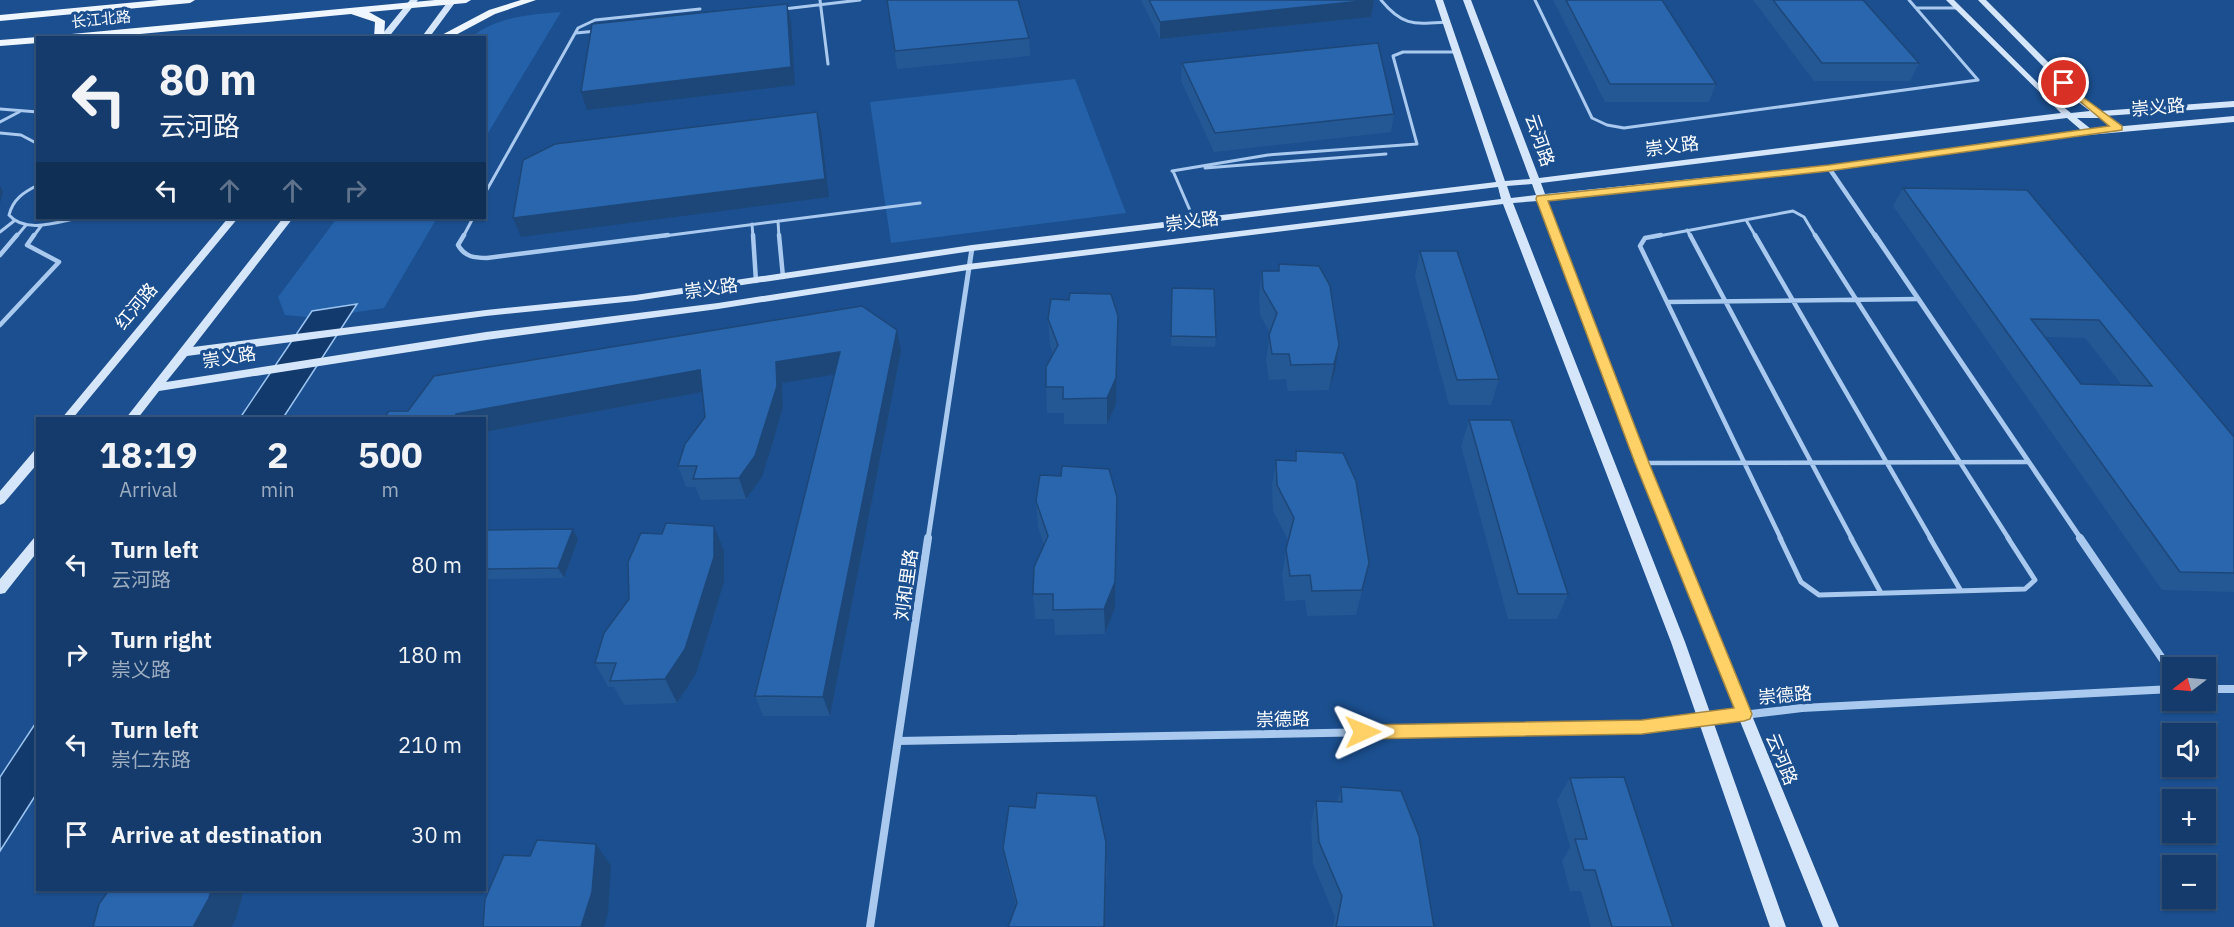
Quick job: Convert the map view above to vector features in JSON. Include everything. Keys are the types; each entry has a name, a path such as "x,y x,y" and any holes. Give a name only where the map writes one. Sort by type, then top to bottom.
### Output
{"main road":[{"name":"长江北路","path":"0,18 190,0"},
{"name":"长江北路","path":"82,36 412,2 466,0"},
{"path":"445,36 492,12 531,0"},
{"path":"293,16 365,14 380,21 381,36"},
{"path":"0,44 36,40"}],"street":[{"path":"1438,0 1508,201 1705,720 1778,927"},
{"name":"云河路","path":"1467,0 1642,463 1831,927"},
{"path":"1950,0 2088,132"},
{"path":"1982,0 2081,100 2118,128"},
{"path":"427,36 453,1"},
{"path":"383,36 412,2"},
{"name":"崇义路","path":"186,352 354,329 756,282 972,249 2068,115 2234,104"},
{"name":"崇义路","path":"158,387 486,336 718,306 968,267 1508,201 1829,168 2118,128 2234,119"},
{"path":"1829,168 2162,658"},
{"name":"红河路","path":"68,417 232,219"},
{"path":"133,417 186,352 287,219"},
{"name":"刘和里路","path":"870,927 972,249"},
{"path":"0,500 36,456"},
{"path":"0,589 36,544"},
{"path":"2216,689 2234,689"},
{"name":"崇德路","path":"898,741 1642,727 1802,708 2162,690"}],"lane":[{"path":"774,10 821,2 860,0"},
{"path":"1381,0 1395,19 1408,23 1447,22"},
{"path":"1535,0 1592,118 1607,125 1624,128 1978,80 1909,0"},
{"path":"821,2 828,64"},
{"path":"1916,8 1959,8"},
{"path":"486,191 578,28 595,20 700,9"},
{"path":"576,33 599,30"},
{"path":"1172,171 1268,155 1417,144 1393,56 1403,52 1458,52"},
{"path":"0,109 36,112"},
{"path":"0,122 21,111"},
{"path":"0,133 21,135 36,143"},
{"path":"1172,171 1386,154"},
{"path":"1172,171 1195,222"},
{"path":"36,186 18,198 11,206 9,215 14,221 41,226 73,219"},
{"path":"472,219 459,245 463,253 472,258 487,258 920,203"},
{"path":"1793,211 1804,217 2035,580 2025,589 1819,595 1801,582 1640,246 1645,238 1746,220 1793,211"},
{"path":"1746,220 1961,591"},
{"path":"0,232 14,221"},
{"path":"778,221 783,277"},
{"path":"752,224 756,282"},
{"path":"0,255 26,225"},
{"path":"0,325 59,262 27,245 41,226"},
{"path":"1687,230 1881,593"},
{"path":"1667,302 1918,299"},
{"path":"1642,463 1744,465 2028,462"}],"shaded area":[{"path":"561,12 486,136 486,36 473,36 492,25 525,16"},
{"path":"1075,79 1126,213 891,243 870,102"},
{"path":"336,219 436,219 384,308 316,318 285,315 278,297"},
{"path":"357,304 284,417 241,417 312,311"},
{"path":"36,723 36,795 0,851 0,777"}],"building":[{"path":"887,0 1018,0 1029,38 895,51"},
{"path":"1149,0 1371,0 1160,22"},
{"path":"1566,0 1662,0 1716,84 1610,84"},
{"path":"1773,0 1863,0 1919,63 1822,63"},
{"path":"787,4 791,67 581,92 592,24"},
{"path":"1378,43 1394,114 1215,133 1182,63"},
{"path":"817,112 825,179 513,218 523,160 555,144"},
{"path":"1903,188 2027,190 2234,437 2234,573 2180,572","holes":["2031,319 2099,320 2152,386 2081,384"]},
{"path":"1420,251 1457,251 1499,379 1457,380"},
{"path":"1279,264 1319,266 1330,286 1339,345 1334,364 1291,365 1289,354 1272,354 1269,335 1277,313 1263,289 1262,271 1279,271"},
{"path":"1172,288 1214,289 1216,337 1171,336"},
{"path":"1070,293 1111,294 1118,316 1116,378 1107,398 1063,399 1063,387 1046,387 1046,367 1058,345 1048,319 1051,299 1069,300"},
{"path":"862,306 897,330 823,697 755,696 840,352 776,362 777,386 755,456 739,478 693,479 697,466 678,466 685,444 705,417 700,370 456,414 455,417 385,417 389,411 408,411 434,376"},
{"path":"1469,420 1511,420 1568,594 1518,594"},
{"path":"1296,451 1343,453 1356,481 1369,563 1362,590 1312,591 1310,575 1290,576 1286,549 1294,518 1277,485 1276,460 1296,461"},
{"path":"1062,466 1109,469 1117,497 1115,582 1104,609 1053,610 1053,594 1033,594 1034,567 1048,536 1036,501 1040,475 1061,476"},
{"path":"666,523 714,526 714,557 685,649 665,679 610,681 616,663 595,663 604,633 629,599 628,562 641,533 662,534"},
{"path":"573,529 558,568 486,569 486,530"},
{"path":"1624,777 1673,927 1612,927 1595,870 1584,870 1575,839 1587,839 1570,778"},
{"path":"1341,787 1401,791 1419,836 1434,927 1336,927 1342,896 1319,842 1316,801 1342,802"},
{"path":"1037,793 1096,796 1106,842 1104,927 1008,927 1017,903 1003,848 1009,806 1035,808"},
{"path":"537,840 596,844 592,892 581,927 483,927 485,899 504,855 530,856"},
{"path":"108,891 211,891 193,927 93,927 99,904"}],"route":[{"path":"1363,732 1642,727 1744,714 1642,463 1541,199 1829,168 2118,128 2081,100 2064,83"}]}
